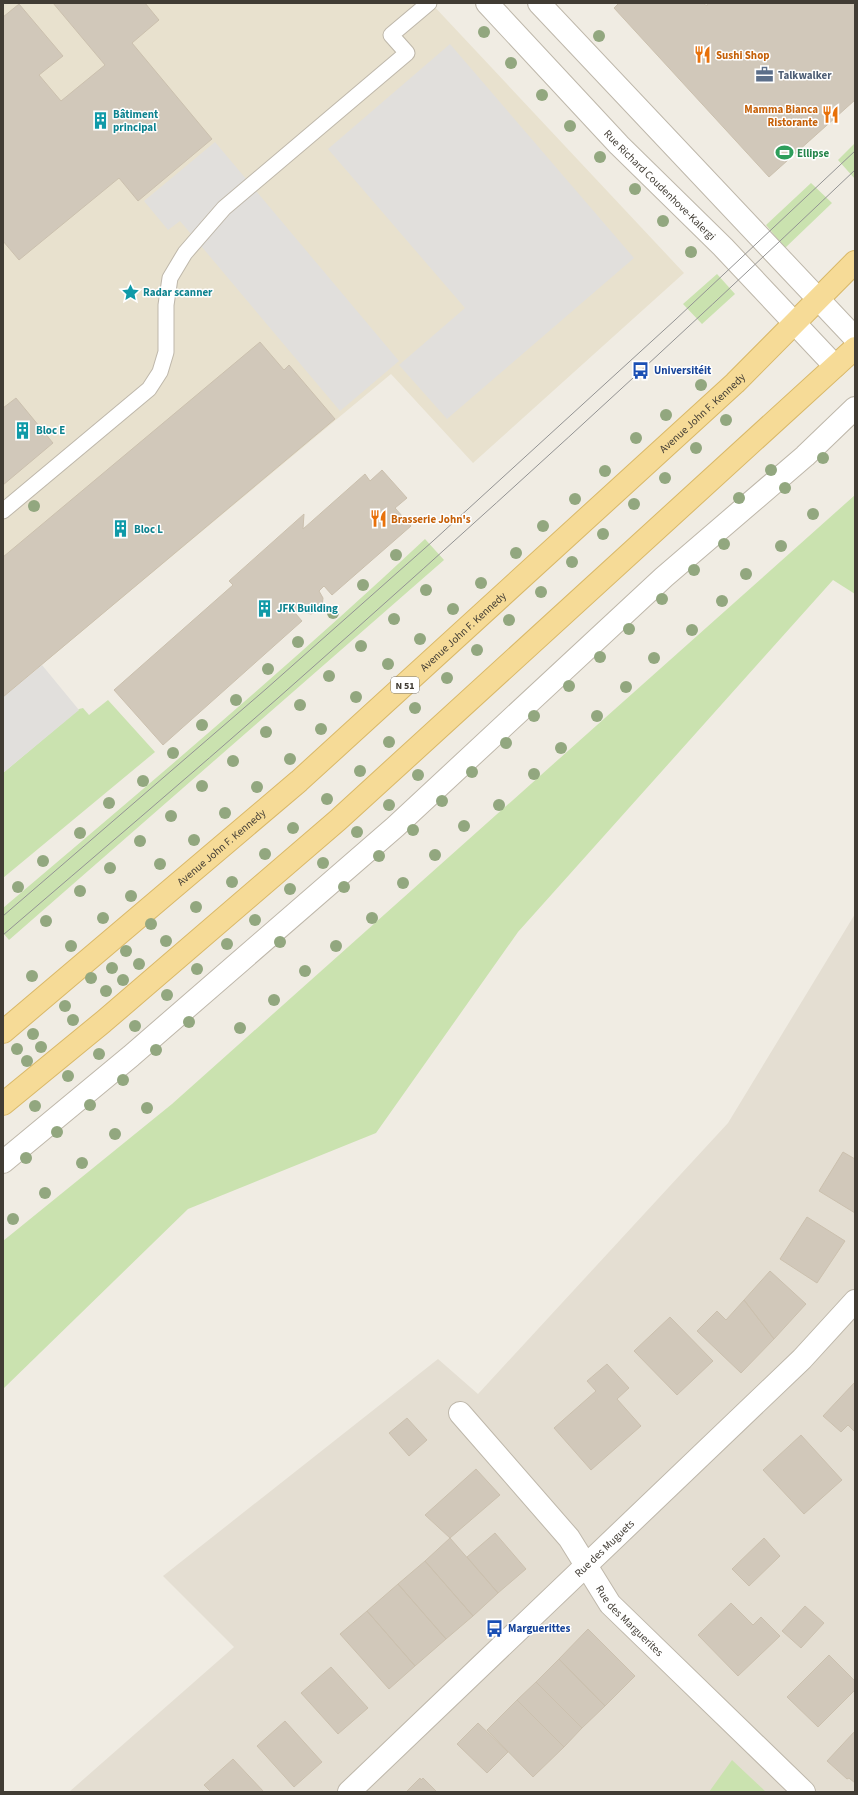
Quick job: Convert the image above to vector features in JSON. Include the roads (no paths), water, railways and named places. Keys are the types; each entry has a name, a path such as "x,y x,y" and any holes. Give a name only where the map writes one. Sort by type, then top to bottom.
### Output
{"main road":[{"name":"Avenue John F. Kennedy","path":"3,1032 299,781 723,393 855,262"},
{"path":"3,1104 103,1022 338,820 855,348"}],"street":[{"name":"Rue Richard Coudenhove-Kalergi","path":"486,3 619,145 723,247 834,366"},
{"path":"539,3 855,338"},
{"path":"3,1162 131,1056 395,827 664,577 805,456 855,408"},
{"name":"Rue des Muguets","path":"349,1792 802,1359 855,1301"},
{"name":"Rue des Marguerites","path":"460,1413 570,1538 610,1604 804,1792"}],"lane":[{"path":"3,511 149,389 160,372 166,352 166,306 170,278 185,253 224,208 407,53 391,35 429,3"}],"tram line":[{"path":"3,916 266,689 433,541 675,320 855,151"},
{"path":"3,935 244,728 424,568 641,371 855,170"}],"place":[{"name":"Sushi Shop","path":"703,55"},
{"name":"Talkwalker","path":"765,75"},
{"name":"Mamma Bianca Ristorante","path":"831,115"},
{"name":"Bâtiment principal","path":"100,120"},
{"name":"Ellipse","path":"784,153"},
{"name":"Radar scanner","path":"130,292"},
{"name":"Universitéit","path":"641,370"},
{"name":"Bloc E","path":"23,430"},
{"name":"Brasserie John's","path":"378,519"},
{"name":"Bloc L","path":"121,529"},
{"name":"JFK Building","path":"264,608"},
{"name":"Marguerittes","path":"495,1628"}]}
